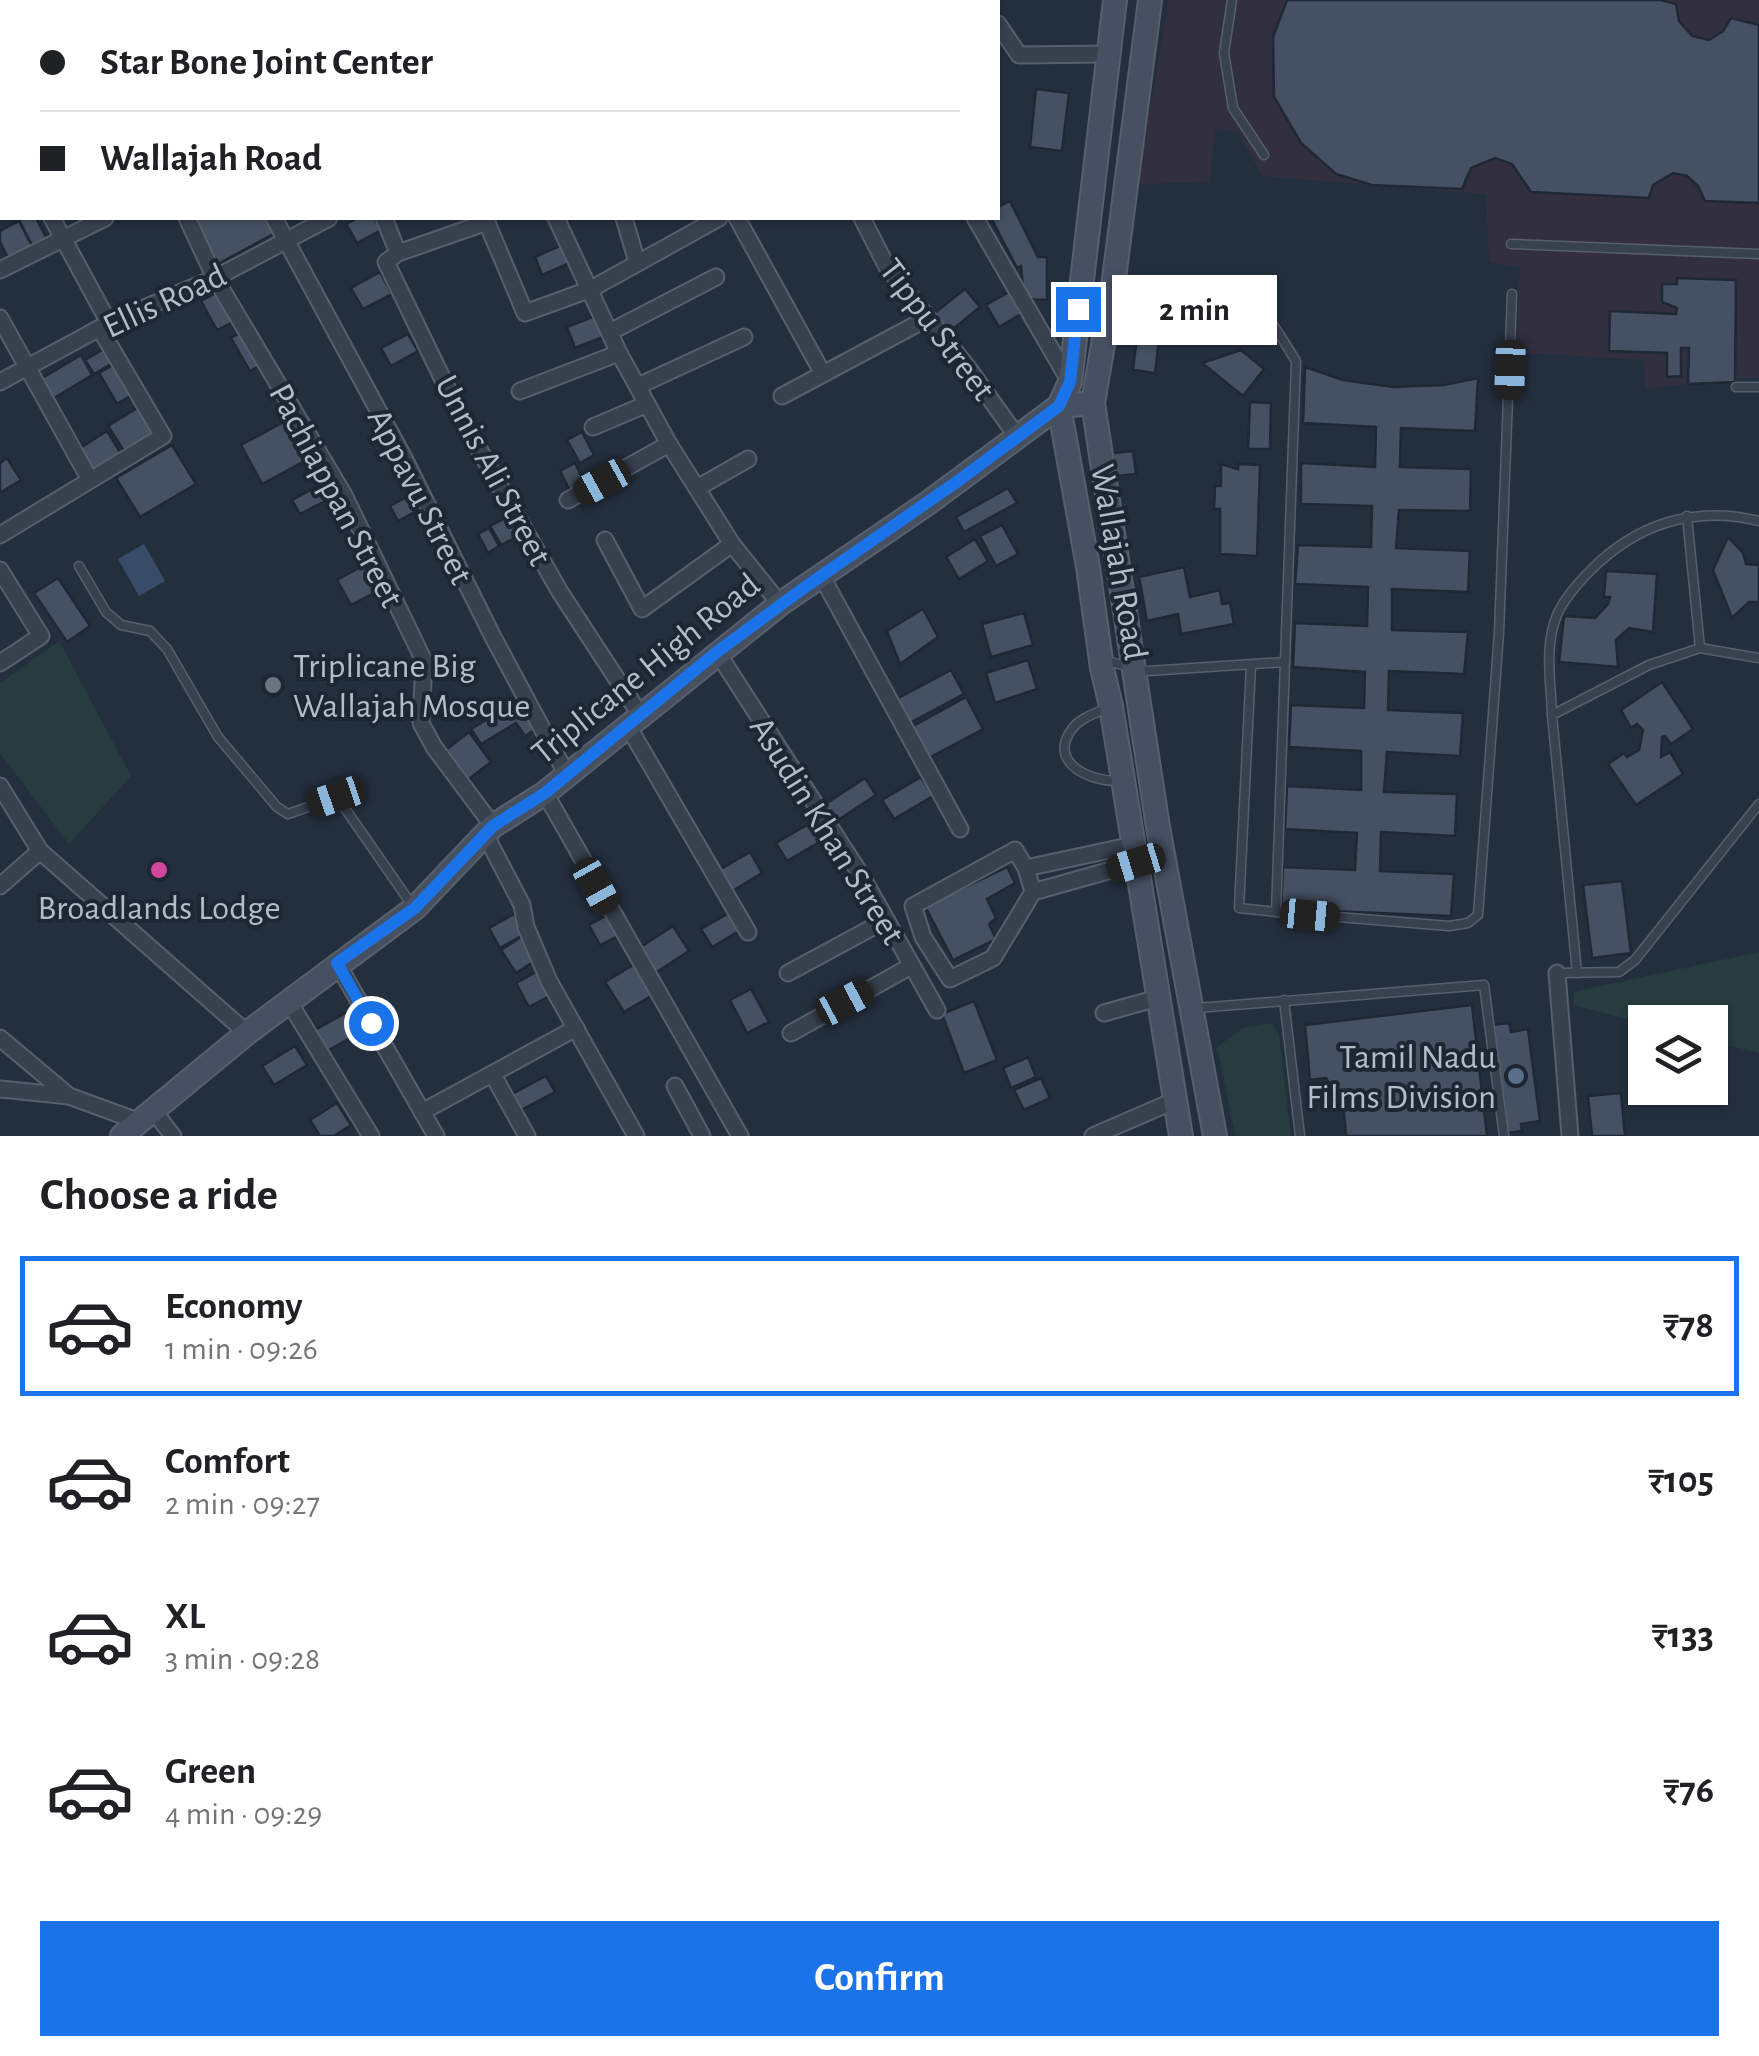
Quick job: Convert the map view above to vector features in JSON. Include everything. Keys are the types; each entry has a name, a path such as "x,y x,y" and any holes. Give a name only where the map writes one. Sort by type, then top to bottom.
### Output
{"main road":[{"path":"1093,403 1059,406 1070,382 1115,0"},
{"name":"Wallajah Road","path":"1150,0 1113,286 1093,403 1131,665 1215,1136"},
{"name":"Wallajah Road","path":"1059,406 1181,1136"},
{"name":"Triplicane High Road","path":"138,1123 337,963 415,908 489,830 545,793 717,652 1059,406"}],"street":[{"path":"1000,27 1019,54 1107,54"},
{"path":"3,527 163,436 53,220"},
{"path":"0,270 101,220"},
{"name":"Pachiappan Street","path":"188,220 215,278 344,495 424,660 421,724 489,830 522,905 526,926 549,982 636,1136"},
{"name":"Appavu Street","path":"275,220 404,458 492,637 567,775"},
{"name":"Ellis Road","path":"0,382 104,326 215,278 324,220"},
{"name":"Unnis Ali Street","path":"385,220 398,253 386,262 464,423 634,721"},
{"path":"398,253 486,220 525,312 591,289 715,220"},
{"path":"557,220 618,354 668,444 732,544 780,604"},
{"path":"625,220 637,262"},
{"path":"738,220 822,372"},
{"name":"Tippu Street","path":"863,220 887,267 969,369 1018,438"},
{"path":"976,220 1070,382"},
{"path":"610,332 716,276"},
{"path":"0,318 90,480"},
{"path":"782,396 928,318"},
{"path":"638,386 744,337"},
{"path":"520,391 618,354"},
{"path":"593,427 647,404"},
{"path":"568,500 668,444"},
{"path":"699,487 748,459"},
{"path":"605,540 642,608 732,544"},
{"path":"0,570 41,636 0,663"},
{"path":"821,575 960,829"},
{"name":"Asudin Khan Street","path":"717,652 861,876 937,1010"},
{"path":"634,721 748,932"},
{"path":"0,786 40,851 248,1033"},
{"path":"545,793 740,1136"},
{"path":"1033,892 1016,850 913,906 923,937 950,979 993,958 1033,892 1134,854"},
{"path":"0,886 40,851"},
{"path":"1026,868 1134,854"},
{"path":"788,973 886,920"},
{"path":"337,963 436,1136"},
{"path":"791,1033 912,966"},
{"path":"1557,973 1570,1136"},
{"path":"1104,1013 1158,998"},
{"path":"289,1002 371,1136"},
{"path":"422,1112 576,1028"},
{"path":"0,1038 69,1096"},
{"path":"493,1075 527,1136"},
{"path":"675,1086 702,1136"},
{"path":"0,1089 69,1096 174,1136"},
{"path":"1093,1136 1176,1100"}],"lane":[{"path":"1232,0 1224,53 1233,108 1264,155"},
{"path":"1511,244 1759,254"},
{"path":"1113,286 1192,282 1220,286 1250,300 1296,362 1276,912"},
{"path":"1251,666 1240,908 1450,926 1478,915 1499,633 1512,294"},
{"path":"1736,387 1759,387"},
{"path":"1577,973 1552,715 1550,643 1557,614 1578,584 1606,555 1650,526 1687,516 1733,514 1759,521"},
{"path":"1687,516 1700,648"},
{"path":"79,566 106,612 121,625 150,631 168,649 218,737 276,807 288,814 336,797 415,908"},
{"path":"1552,715 1650,665 1700,648 1759,658"},
{"path":"1100,660 1148,671 1285,662"},
{"path":"1112,706 1079,722 1070,731 1066,747 1069,761 1081,774 1100,781 1123,780"},
{"path":"1557,973 1619,972 1635,960 1759,804"},
{"path":"1192,1008 1484,985 1504,1136"},
{"path":"1284,1000 1300,1136"}],"shaded area":[{"path":"1169,0 1759,0 1759,377 1646,388 1644,360 1516,352 1520,267 1489,262 1486,194 1262,176 1239,132 1216,128 1209,182 1137,184"}],"green space":[{"path":"59,641 131,776 69,844 0,753 0,683"},
{"path":"1759,952 1759,1053 1728,1045 1728,1005 1628,1005 1628,1019 1574,1005 1573,992"},
{"path":"1272,1023 1279,1034 1291,1136 1235,1136 1217,1047 1243,1028"}],"water":[{"path":"144,544 165,581 139,596 118,559"}],"building":[{"path":"1287,0 1661,0 1676,4 1679,21 1692,36 1709,40 1723,31 1731,18 1759,25 1759,203 1705,201 1698,186 1687,176 1673,173 1653,185 1649,198 1531,192 1512,164 1495,158 1471,168 1462,189 1372,185 1336,174 1301,143 1274,97 1273,37"},
{"path":"1036,89 1069,93 1062,151 1030,147"},
{"path":"1010,201 1038,257 1047,257 1047,300 1024,299 1021,266 1017,268 992,220 1000,220 1000,206"},
{"path":"19,220 37,220 49,243 35,251"},
{"path":"195,220 268,220 275,233 218,264"},
{"path":"375,220 381,230 357,243 346,224"},
{"path":"19,221 34,250 10,262 0,242 0,231"},
{"path":"564,244 572,262 542,275 535,257"},
{"path":"380,272 392,294 363,309 351,288"},
{"path":"1677,278 1736,280 1735,382 1688,384 1689,348 1681,348 1681,376 1667,377 1667,353 1609,351 1610,311 1676,314 1677,308 1662,302 1662,284 1677,284"},
{"path":"965,289 980,307 947,334 932,315"},
{"path":"218,292 233,322 217,330 201,301"},
{"path":"1009,292 1021,314 999,327 986,305"},
{"path":"1141,303 1163,306 1155,373 1133,370"},
{"path":"600,314 608,335 575,348 567,327"},
{"path":"244,331 263,364 250,371 231,338"},
{"path":"408,334 418,351 391,366 381,348"},
{"path":"107,347 116,361 94,374 85,360"},
{"path":"1241,350 1264,369 1243,396 1202,363"},
{"path":"81,355 92,375 51,400 39,380"},
{"path":"117,363 135,393 117,404 99,373"},
{"path":"1305,367 1343,380 1393,387 1444,385 1478,378 1475,431 1401,428 1400,467 1471,469 1470,511 1399,510 1396,548 1470,551 1468,592 1392,589 1392,630 1468,632 1464,674 1389,671 1388,710 1463,713 1460,756 1387,752 1384,792 1457,794 1455,836 1381,832 1380,871 1454,874 1451,916 1281,909 1283,867 1355,870 1357,833 1285,829 1287,786 1361,790 1361,751 1289,747 1291,705 1364,708 1365,672 1293,667 1295,623 1367,626 1368,587 1295,584 1298,545 1371,547 1372,506 1301,504 1301,463 1375,467 1376,427 1303,423"},
{"path":"1250,402 1271,403 1270,449 1248,449"},
{"path":"139,407 156,435 126,454 108,426"},
{"path":"291,418 312,457 262,484 241,445"},
{"path":"107,431 123,457 92,475 77,450"},
{"path":"582,432 594,455 580,463 567,440"},
{"path":"172,445 196,484 140,517 116,478"},
{"path":"1133,451 1136,474 1116,476 1113,453"},
{"path":"7,458 21,480 0,493 0,463"},
{"path":"575,463 586,485 571,493 560,471"},
{"path":"1221,464 1238,469 1238,464 1260,465 1257,556 1220,554 1220,509 1214,509 1215,486 1221,486"},
{"path":"327,481 335,496 300,514 292,500"},
{"path":"1008,488 1017,503 964,532 956,517"},
{"path":"414,493 422,508 398,521 390,506"},
{"path":"508,517 519,536 501,545 490,526"},
{"path":"1002,525 1018,554 996,566 980,536"},
{"path":"489,528 499,546 488,553 478,534"},
{"path":"1728,537 1743,553 1746,564 1759,565 1759,602 1749,602 1732,618 1713,570"},
{"path":"975,539 988,561 959,579 946,557"},
{"path":"366,564 380,590 351,605 337,580"},
{"path":"1184,567 1190,597 1220,590 1222,604 1230,603 1234,624 1181,634 1178,614 1147,621 1139,577"},
{"path":"1606,571 1657,574 1653,632 1629,628 1616,640 1618,667 1559,662 1564,616 1595,618 1608,604 1610,597 1604,597"},
{"path":"58,578 90,626 67,642 34,593"},
{"path":"923,609 938,637 900,664 887,631"},
{"path":"1024,613 1033,645 991,657 982,624"},
{"path":"1028,660 1037,689 995,703 986,673"},
{"path":"951,670 964,694 904,726 891,702"},
{"path":"1662,682 1693,729 1671,744 1662,737 1661,757 1670,752 1683,774 1636,805 1608,764 1624,753 1627,757 1639,750 1643,730 1637,724 1631,728 1621,710"},
{"path":"966,697 983,729 925,760 908,729"},
{"path":"519,700 536,729 525,736 516,723 481,744 471,729"},
{"path":"469,732 491,762 465,782 443,752"},
{"path":"921,777 933,796 894,819 882,800"},
{"path":"865,778 876,795 835,822 824,805"},
{"path":"819,818 830,836 787,861 776,843"},
{"path":"750,852 762,873 729,893 716,872"},
{"path":"1007,867 1015,883 987,899 996,918 989,924 996,939 953,960 925,906"},
{"path":"1622,881 1631,953 1592,958 1583,885"},
{"path":"729,913 739,931 712,947 701,929"},
{"path":"514,914 525,934 500,948 489,928"},
{"path":"609,914 620,935 600,945 589,925"},
{"path":"673,926 689,951 652,975 636,950"},
{"path":"521,937 536,960 516,973 501,950"},
{"path":"638,962 656,993 624,1012 605,982"},
{"path":"540,970 553,994 529,1007 516,983"},
{"path":"751,989 769,1022 747,1033 730,1000"},
{"path":"974,1001 997,1060 964,1073 942,1014"},
{"path":"1472,1005 1487,1136 1346,1136 1344,1112 1333,1088 1326,1078 1310,1080 1305,1025"},
{"path":"354,1008 366,1029 327,1051 315,1030"},
{"name":"Tamil Nadu Films Division","path":"1509,1023 1511,1032 1528,1029 1540,1121 1521,1124 1522,1131 1506,1133 1492,1025"},
{"path":"295,1046 307,1065 274,1085 262,1066"},
{"path":"1028,1057 1036,1077 1011,1088 1003,1068"},
{"path":"546,1076 555,1092 521,1110 512,1094"},
{"path":"1041,1078 1050,1098 1024,1110 1014,1090"},
{"path":"1621,1093 1625,1136 1592,1136 1588,1096"},
{"path":"337,1103 351,1125 334,1136 320,1136 310,1120"}],"place":[{"name":"Triplicane Big Wallajah Mosque","path":"273,685"},
{"name":"Broadlands Lodge","path":"159,870"},
{"name":"Tamil Nadu Films Division","path":"1516,1076"}],"route":[{"path":"371,1023 337,963 415,908 493,826 545,793 717,652 1059,406 1070,382 1078,309"}]}
